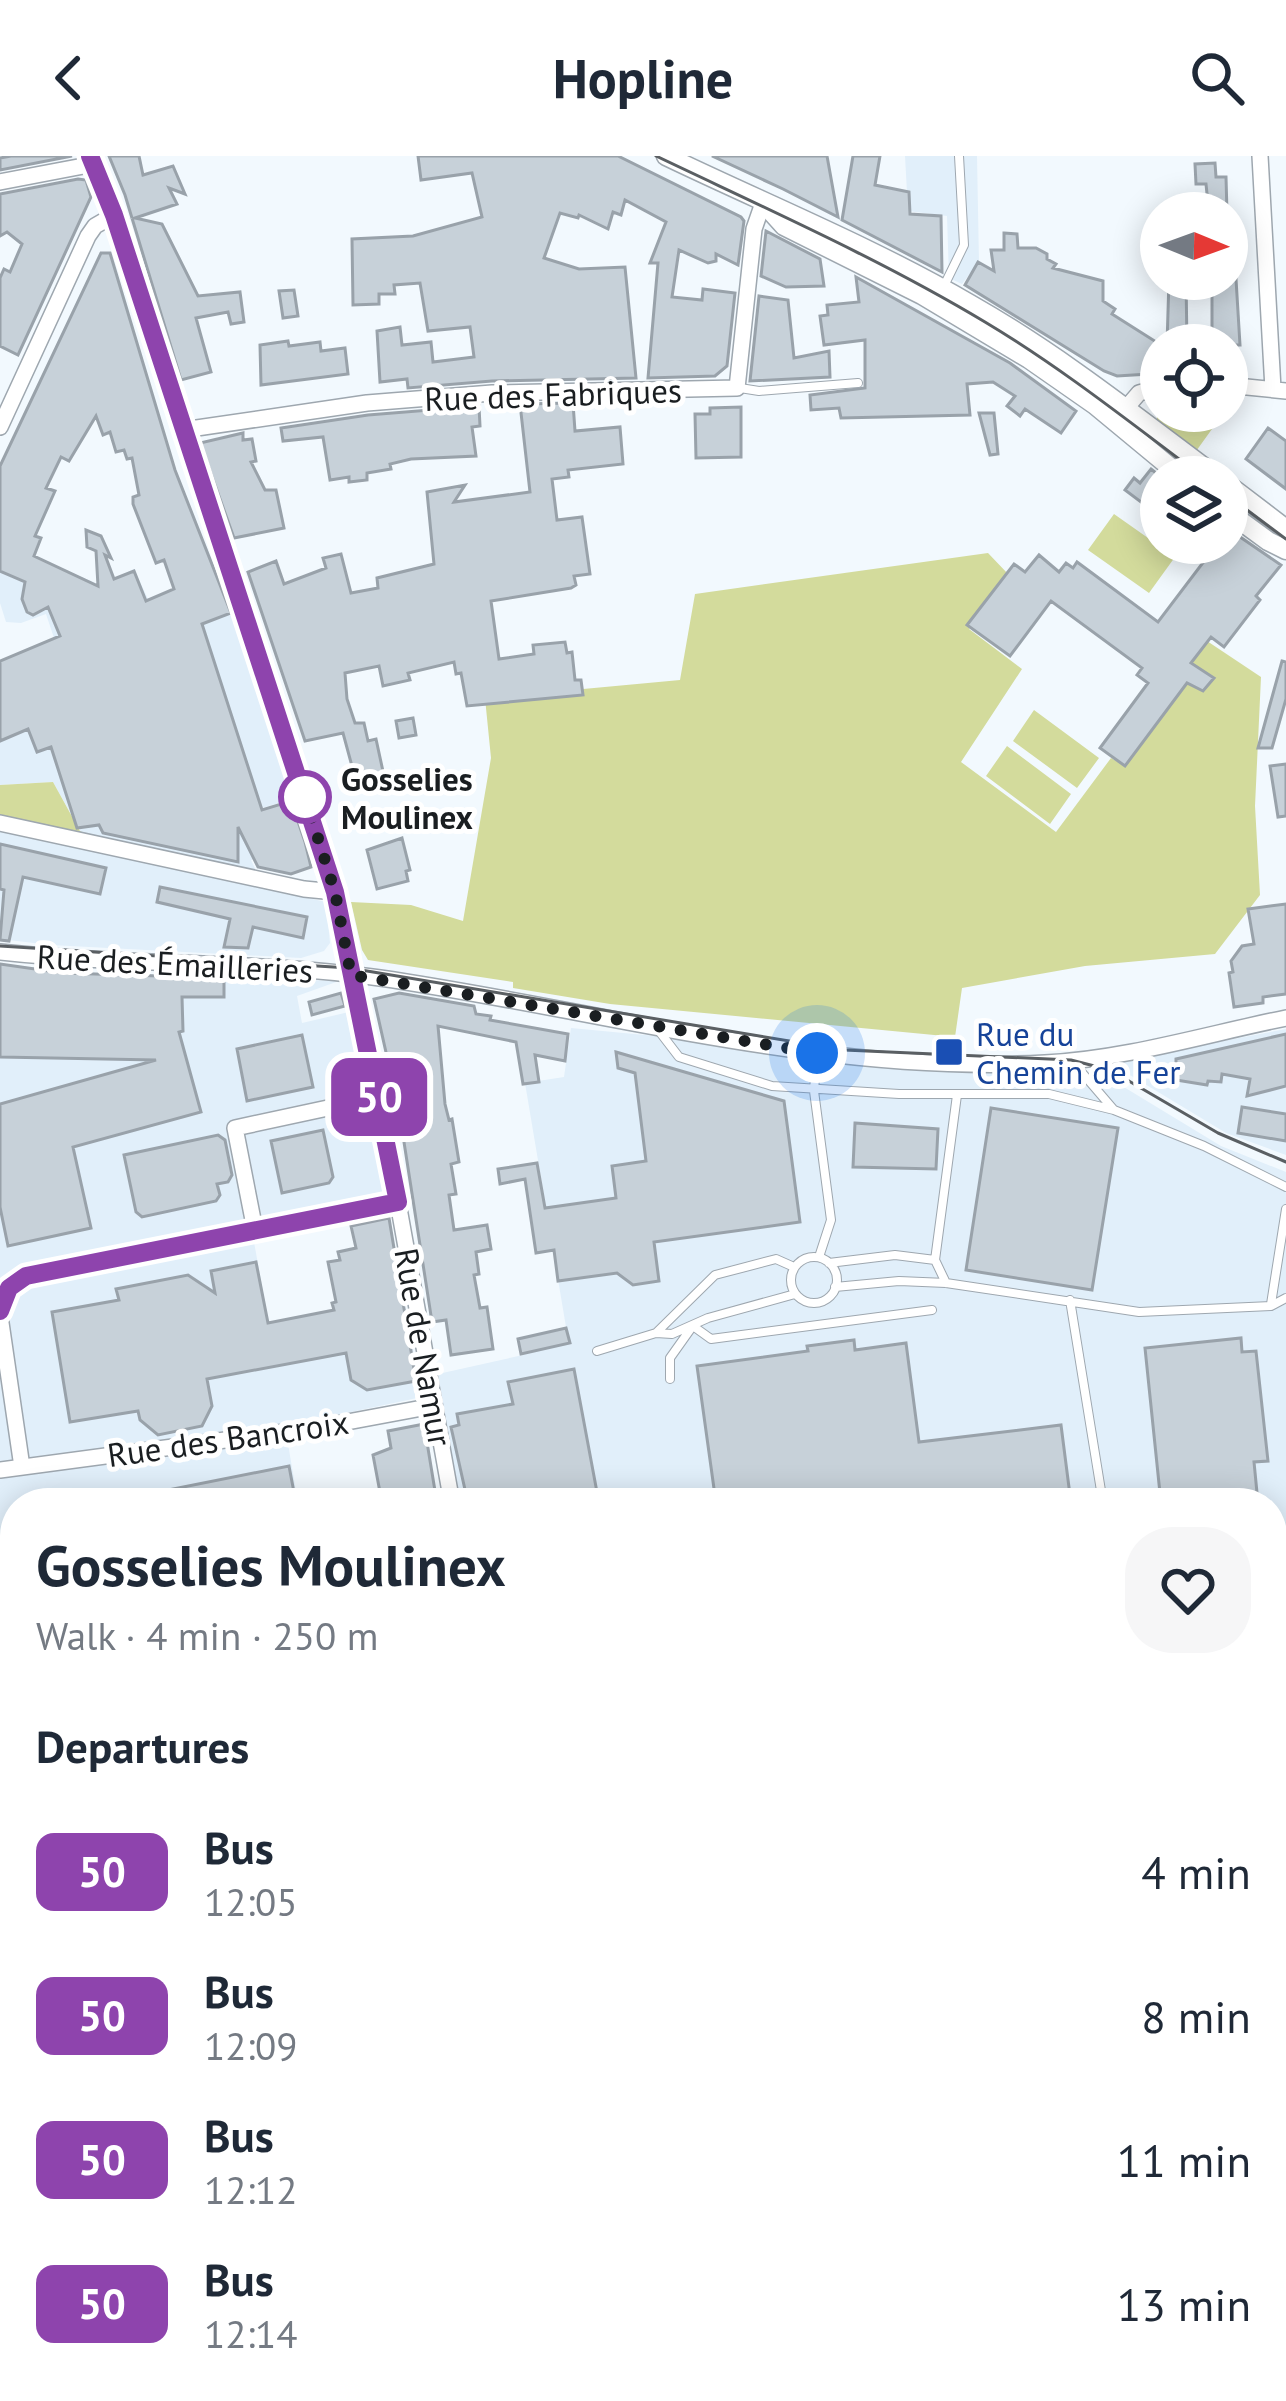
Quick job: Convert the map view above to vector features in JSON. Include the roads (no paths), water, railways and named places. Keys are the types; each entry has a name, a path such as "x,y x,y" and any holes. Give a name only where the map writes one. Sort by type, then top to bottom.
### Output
{"street":[{"path":"666,156 763,203 790,211 943,288 1023,336 1161,456"},
{"path":"1248,388 1280,390 1260,156"},
{"path":"0,182 92,160"},
{"name":"Rue de Namur","path":"92,160 335,892 379,1097 449,1488"},
{"path":"736,388 754,229 763,203"},
{"path":"763,203 784,226 988,333 1184,456"},
{"path":"0,427 88,236 94,226 114,215"},
{"name":"Rue des Fabriques","path":"183,430 367,403 472,394 736,388"},
{"path":"1120,416 1140,394"},
{"path":"1248,500 1286,529"},
{"path":"1248,527 1286,550"},
{"path":"0,824 335,892"},
{"name":"Rue des Émailleries","path":"0,952 351,975"},
{"path":"351,975 817,1053 911,1061 1046,1063 1286,1018"},
{"path":"255,1231 235,1128 379,1097"},
{"path":"22,1467 1,1304 9,1288 26,1276 398,1202"},
{"name":"Rue des Bancroix","path":"0,1471 315,1428 433,1406"}],"lane":[{"path":"943,288 964,245 959,156"},
{"path":"736,388 759,391 858,383"},
{"path":"655,1025 679,1057 772,1086 957,1095 1049,1094 1114,1109 1286,1186"},
{"path":"817,1053 814,1090 831,1220 819,1257"},
{"path":"1071,1060 1114,1109"},
{"path":"946,1283 935,1260 957,1095"},
{"path":"1270,1306 1286,1209"},
{"path":"829,1263 895,1255 935,1260"},
{"path":"835,1287 836,1274 819,1257 808,1257 794,1267 791,1280 796,1294 807,1301 821,1301 835,1287 899,1281 946,1283 1139,1312 1270,1306 1286,1298"},
{"path":"656,1334 715,1275 776,1259 794,1267"},
{"path":"597,1351 672,1334 708,1318 796,1294"},
{"path":"1070,1300 1101,1488"},
{"path":"693,1326 711,1340 932,1310"},
{"path":"670,1379 670,1358 693,1326"}],"tram line":[{"path":"656,156 864,256 985,322 1175,456"},
{"path":"1248,511 1286,539"},
{"path":"0,946 349,968 844,1050 1071,1060 1110,1070 1218,1133 1286,1162"}],"place":[{"name":"Gosselies Moulinex","path":"305,797"},
{"name":"Rue du Chemin de Fer","path":"949,1052"}]}
